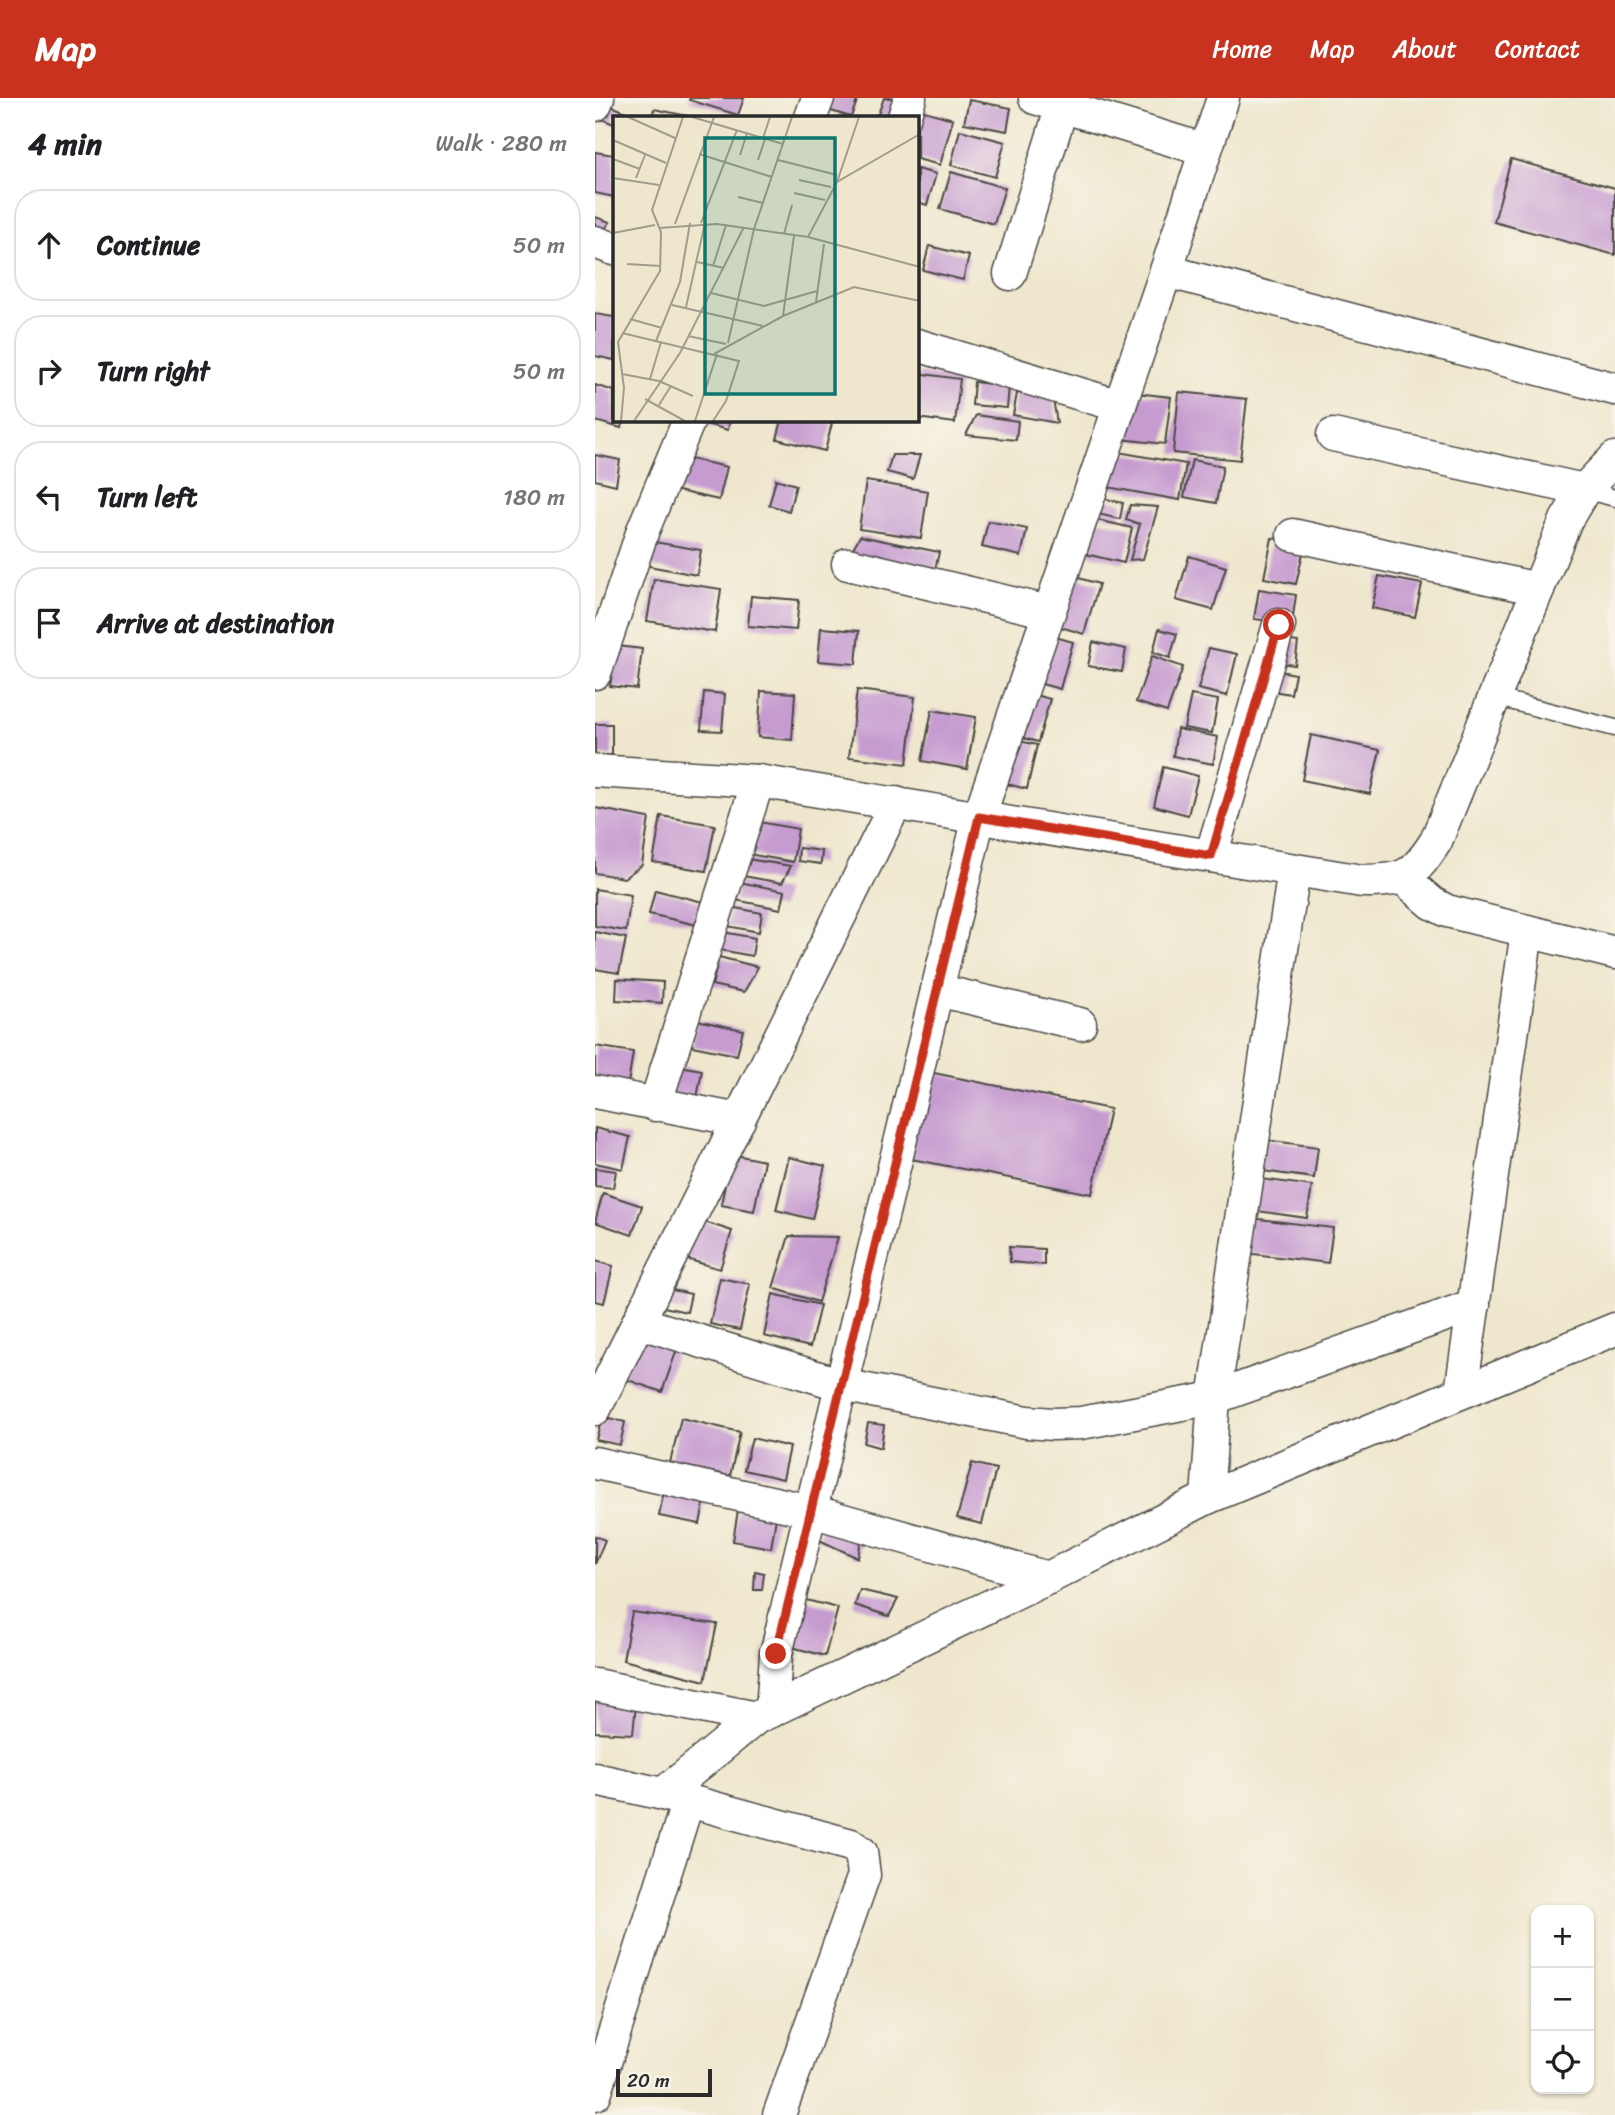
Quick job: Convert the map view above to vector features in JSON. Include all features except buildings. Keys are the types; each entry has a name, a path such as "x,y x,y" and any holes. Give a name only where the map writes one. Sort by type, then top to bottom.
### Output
{"street":[{"path":"595,105 598,98"},
{"path":"811,116 818,98"},
{"path":"904,116 910,98"},
{"path":"764,1714 776,1654 979,817 1223,98"},
{"path":"1010,274 1047,101 1205,150"},
{"path":"595,242 613,249"},
{"path":"1166,271 1615,389"},
{"path":"919,346 1120,406"},
{"path":"595,673 643,530 688,422"},
{"path":"1333,435 1584,490"},
{"path":"595,771 758,781 1362,881 1387,881 1403,877 1422,863 1436,841 1566,520 1584,490 1615,458"},
{"path":"1293,535 1538,589"},
{"path":"848,565 1049,612"},
{"path":"1211,856 1279,625"},
{"path":"655,1105 758,781"},
{"path":"595,1409 896,803"},
{"path":"1207,1498 1214,1398 1294,870"},
{"path":"1403,877 1431,903 1447,911 1615,953"},
{"path":"1461,1392 1527,931"},
{"path":"937,990 1080,1024"},
{"path":"595,1092 739,1120"},
{"path":"638,1322 842,1385 1027,1422 1053,1424 1081,1423 1214,1398 1474,1305"},
{"path":"595,2094 676,1798 764,1714 1048,1578 1207,1498 1615,1329"},
{"path":"595,1463 811,1511 1048,1578"},
{"path":"595,1685 764,1714"},
{"path":"595,1779 851,1845 861,1852 864,1875 779,2115"}],"lane":[{"path":"1584,490 1615,498"},
{"path":"1494,696 1615,728"}],"route":[{"path":"776,1654 979,817 1211,856 1279,625"}]}
